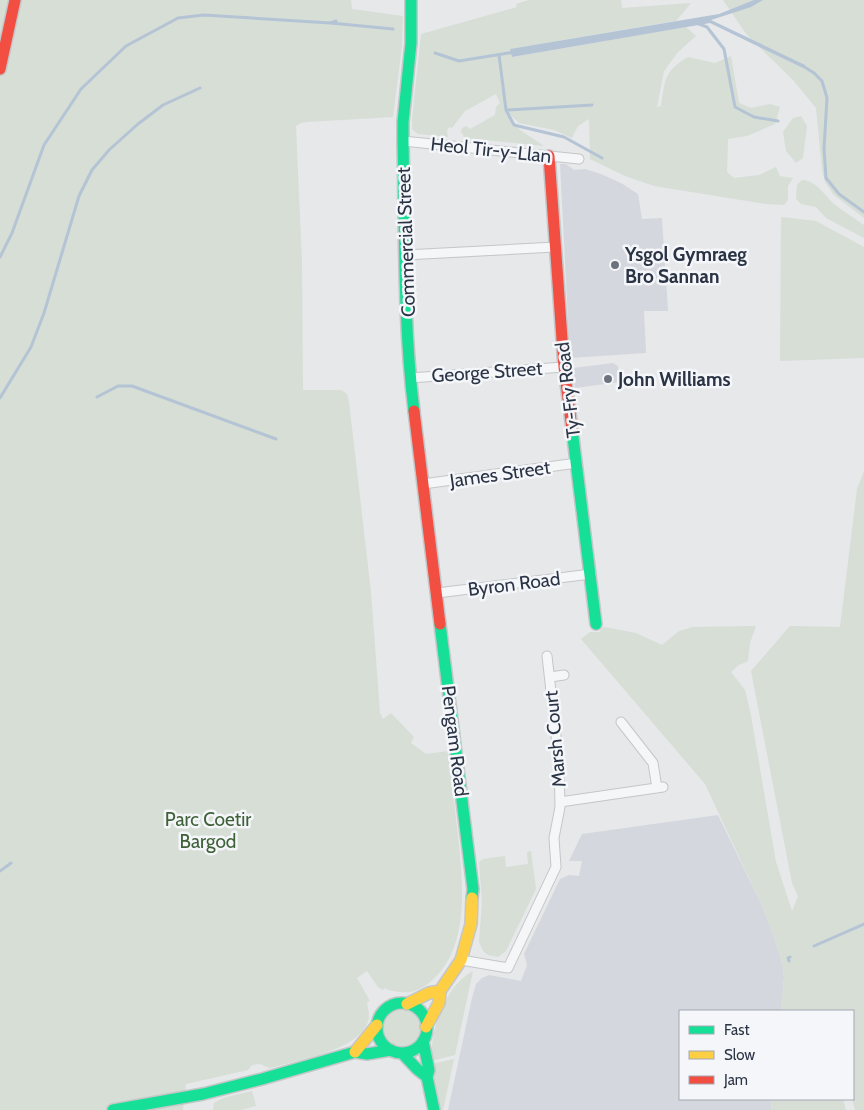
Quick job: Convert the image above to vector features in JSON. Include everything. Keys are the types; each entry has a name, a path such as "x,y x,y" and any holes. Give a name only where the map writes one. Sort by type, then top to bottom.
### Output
{"main road":[{"path":"0,69 15,0"},
{"name":"Commercial Street","path":"411,0 412,26 403,122 405,255 410,378 423,484"},
{"name":"Ty-Fry Road","path":"549,156 564,367 596,624"},
{"name":"Pengam Road","path":"423,484 473,889 471,924 461,960 440,991 439,1003 426,1027"},
{"path":"355,1052 377,1026 383,1012 389,1007 396,1004 407,1004 429,993 440,991"},
{"path":"407,1004 422,1014 426,1027 423,1041 429,1070 427,1077 434,1110"},
{"path":"377,1026 380,1040 416,1067 420,1074 427,1077"},
{"path":"113,1110 203,1094 355,1052 368,1054 412,1051 423,1041"}],"street":[{"name":"Heol Tir-y-Llan","path":"403,141 579,159"},
{"path":"405,255 555,247"},
{"name":"George Street","path":"410,378 564,367"},
{"name":"James Street","path":"423,484 577,463"},
{"name":"Byron Road","path":"437,593 591,574"},
{"name":"Marsh Court","path":"461,960 508,968 556,867 554,838 560,802 559,762 547,656"},
{"name":"Marsh Court","path":"550,677 564,675"},
{"name":"Marsh Court","path":"560,802 660,787 653,763 621,722"}],"shaded area":[{"name":"Ysgol Gymraeg Bro Sannan","path":"560,164 566,164 574,170 585,169 621,183 638,194 642,219 662,218 668,311 644,311 646,353 570,358"},
{"path":"613,363 618,366 620,382 575,388 573,368"},
{"path":"718,815 762,906 775,940 783,967 784,978 781,1010 679,1010 679,1100 772,1100 771,1110 448,1110 476,984 482,978 489,975 521,981 527,965 524,954 560,879 569,875 579,876 582,861 569,861 582,834"}],"green space":[{"name":"Parc Coetir Bargod","path":"0,0 351,0 352,9 403,16 402,46 393,117 307,122 296,126 302,263 303,390 341,390 347,394 371,592 380,713 383,719 391,713 414,737 411,743 426,754 448,751 461,867 462,909 459,930 453,950 444,967 430,982 420,989 408,992 397,992 384,988 383,990 378,987 367,971 357,978 370,1001 367,1002 368,1022 362,1032 353,1040 313,1057 270,1068 260,1064 252,1065 248,1070 186,1084 183,1110 0,1110"},
{"path":"529,0 621,0 622,8 691,3 676,21 511,49 512,57 686,27 696,36 678,52 664,71 657,107 661,106 667,77 680,62 688,57 715,63 731,56 739,103 751,108 770,104 780,107 775,124 747,136 728,139 727,172 734,178 759,175 776,167 780,176 793,178 788,186 788,200 784,205 766,204 654,186 625,176 590,159 589,119 578,126 572,138 554,130 519,123 505,110 520,130 544,146 465,138 461,132 462,128 466,126 470,129 495,115 496,107 500,103 496,94 465,111 452,128 449,127 447,131 448,137 418,134 412,129 421,34 517,7 516,4"},
{"path":"723,0 864,0 864,218 834,195 825,182 822,170 816,108 793,80 747,35"},
{"path":"801,116 807,126 803,158 796,163 786,151 783,132 793,118"},
{"path":"802,180 812,183 834,204 864,225 864,238 826,218 816,207 801,204 796,199 797,185"},
{"path":"781,217 816,221 864,247 864,358 780,361"},
{"path":"864,471 864,1110 855,1110 852,1100 854,1100 854,1010 781,1010 784,978 783,967 775,940 762,906 705,784 581,639 590,632 600,632 601,628 605,627 636,633 662,645 679,631 693,627 756,626 750,643 748,661 739,665 731,672 745,690 776,862 792,911 798,896 792,883 751,671 790,626 840,627 857,489"},
{"path":"531,851 536,889 506,951 498,957 488,955 483,951 479,942 482,902 479,862 483,859 505,856 506,867 528,864 527,852"},
{"path":"473,971 455,1055 431,1061 433,1036 441,1010 454,987"},
{"path":"402,1010 409,1011 415,1015 419,1021 419,1035 415,1041 409,1045 402,1046 395,1045 389,1041 385,1035 384,1028 385,1021 389,1015 395,1011"},
{"path":"454,1059 443,1110 440,1110 432,1064"},
{"path":"252,1091 256,1106 241,1110 213,1110 214,1103 223,1098"},
{"path":"772,1100 843,1100 846,1110 771,1110"}],"water":[{"path":"754,0 763,0 751,7 711,20 805,65 803,68 710,23 512,57 510,49 719,14"}],"waterway":[{"path":"0,257 12,233 44,145 81,89 126,46 178,18 204,15 330,23 336,21"},
{"path":"331,23 393,29"},
{"path":"699,24 707,27 724,49 735,107 754,117 778,121"},
{"path":"435,53 459,61 515,52"},
{"path":"499,55 506,110 514,125 564,137 602,158"},
{"path":"803,66 822,81 827,98 824,149 826,178 839,194 864,212"},
{"path":"0,398 31,347 44,313 79,196 92,170 109,150 163,105 200,88"},
{"path":"506,110 592,105"},
{"path":"97,397 118,386 132,386 276,439"},
{"path":"0,871 11,863"},
{"path":"814,946 864,924"},
{"path":"789,961 788,958 790,957"}],"traffic: fast":[{"path":"411,0 411,43 403,122 403,141 406,310 414,411"},
{"path":"572,429 596,624"},
{"path":"440,624 473,889 472,898"},
{"path":"402,1003 416,1007 423,1014 427,1028 423,1042 416,1049 402,1053 388,1049 381,1042 377,1028 381,1014 388,1007 402,1003"},
{"path":"423,1041 429,1070 427,1077 434,1110"},
{"path":"113,1110 203,1094 355,1052 367,1054 391,1050"},
{"path":"402,1053 427,1077"}],"traffic: slow":[{"path":"426,1027 439,1003 440,991 461,960 471,924 472,898"},
{"path":"407,1004 429,993 440,991"},
{"path":"355,1052 377,1025"}],"traffic: jam":[{"path":"0,69 15,0"},
{"path":"549,156 564,367 572,429"},
{"path":"414,411 440,624"}],"place":[{"name":"Ysgol Gymraeg Bro Sannan","path":"615,265"},
{"name":"John Williams","path":"608,379"}]}
